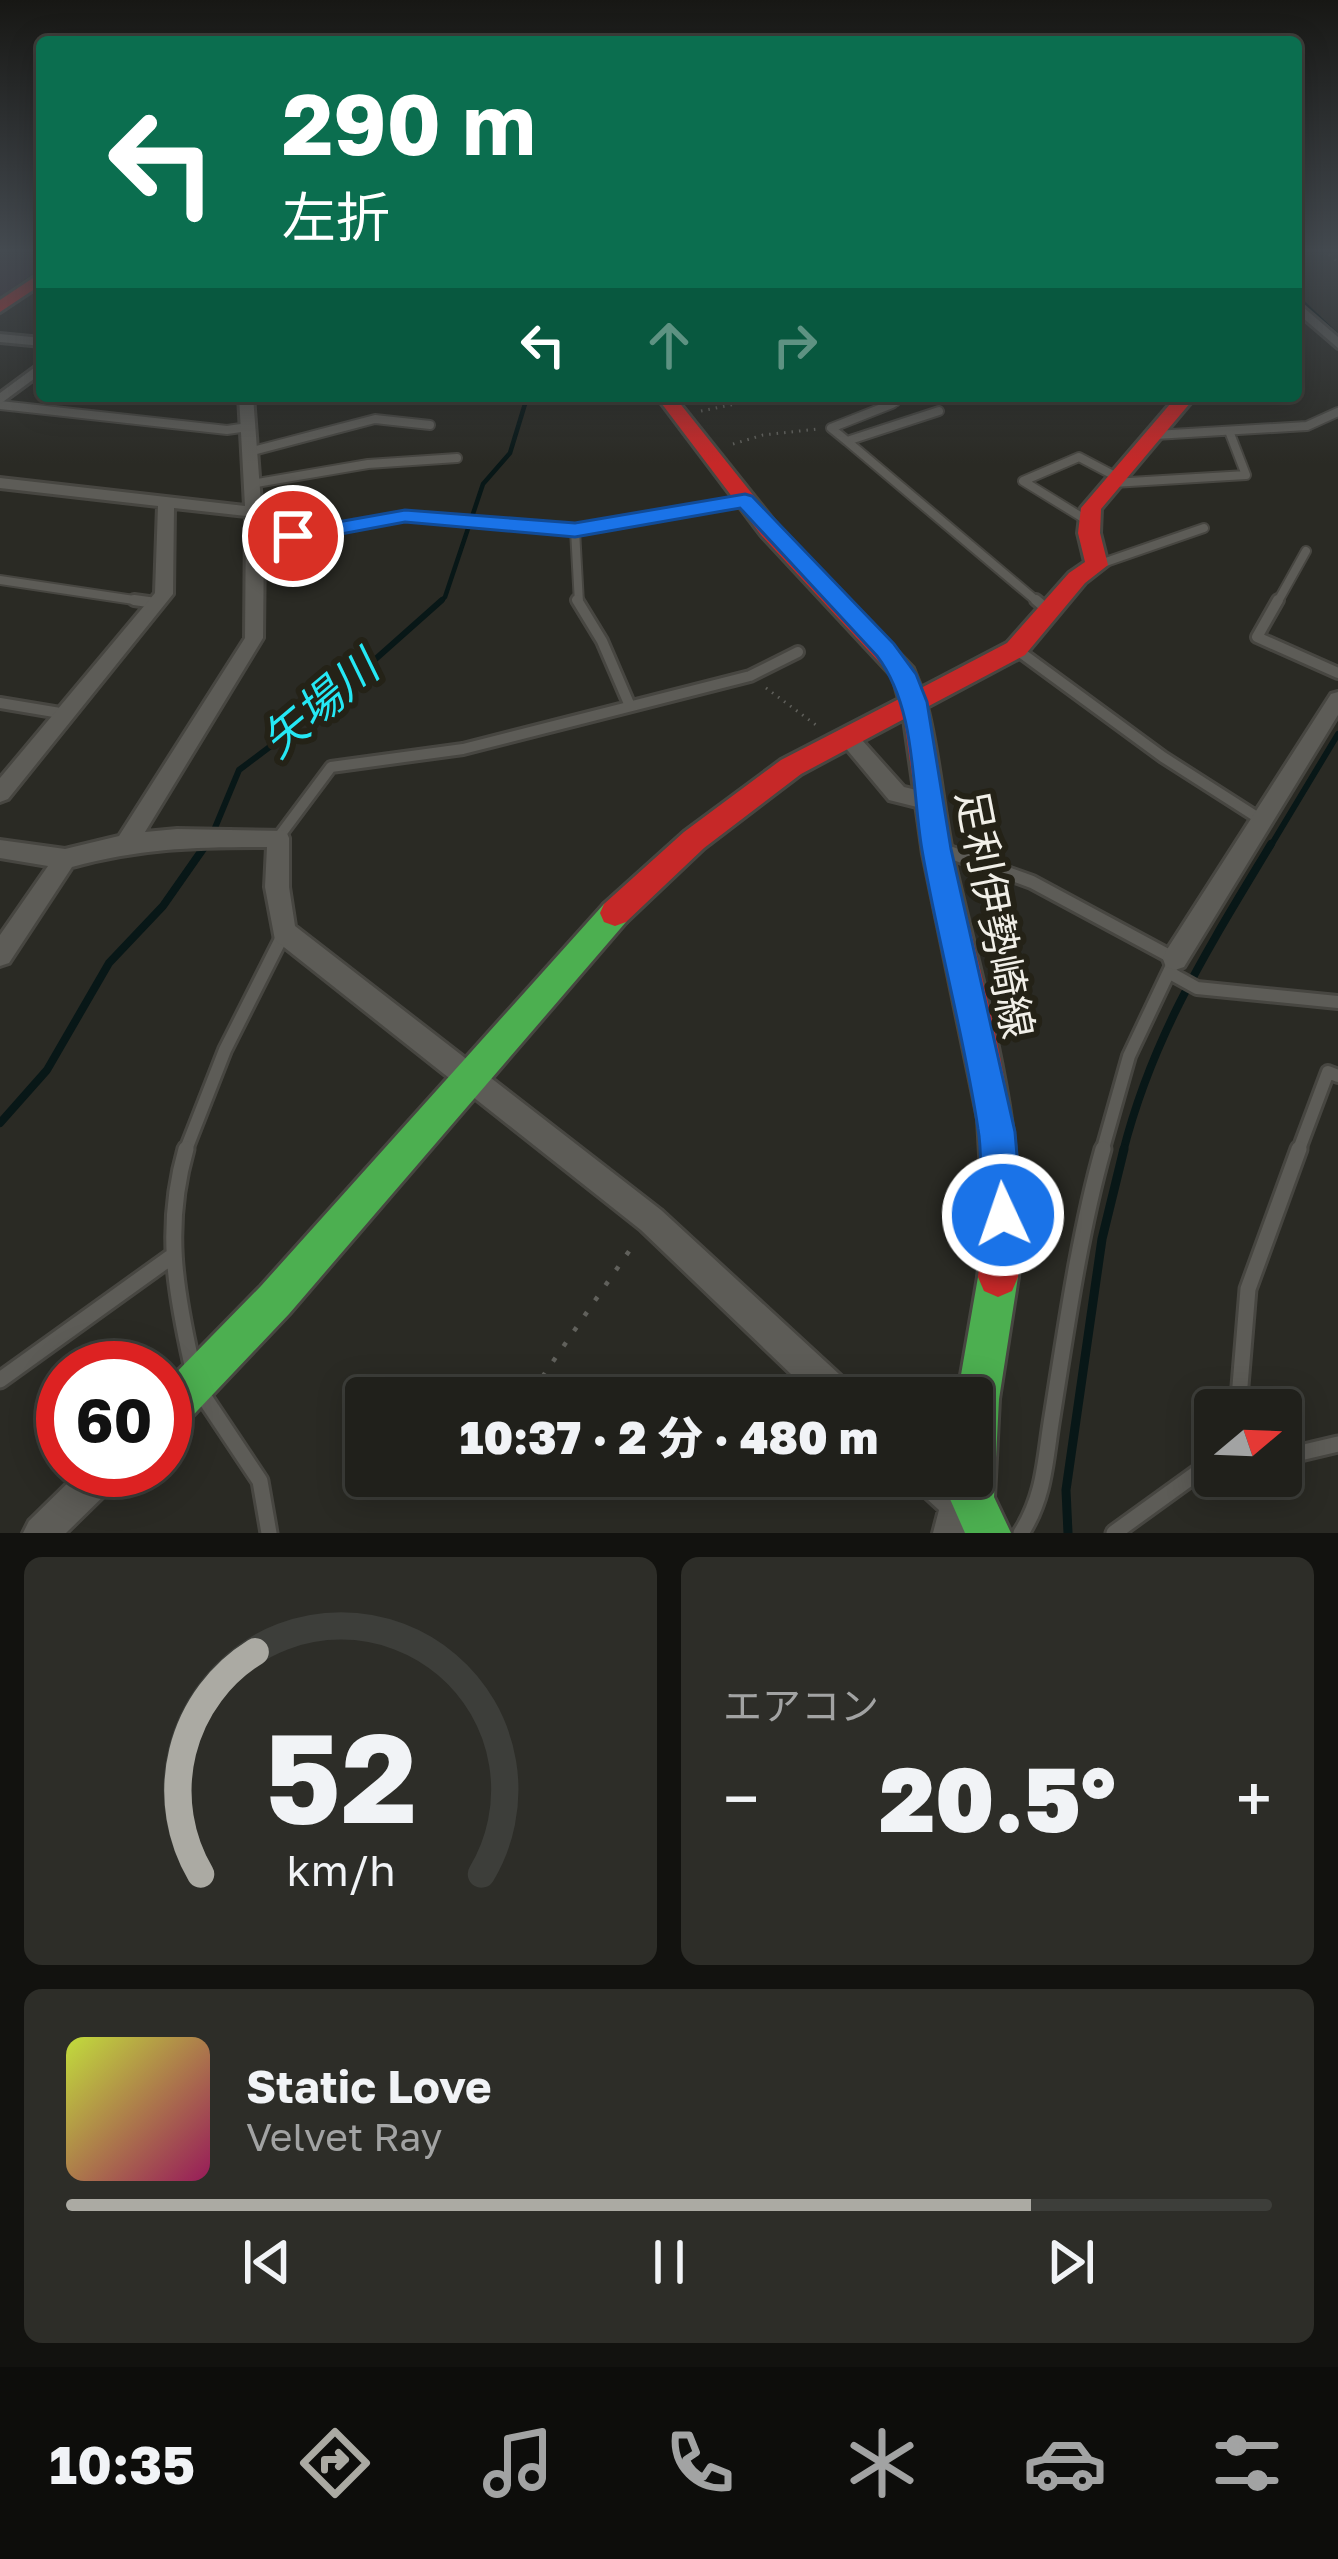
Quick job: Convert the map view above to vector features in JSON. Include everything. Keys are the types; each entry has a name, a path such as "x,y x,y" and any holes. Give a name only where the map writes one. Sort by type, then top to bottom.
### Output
{"street":[{"path":"1314,322 1338,344"},
{"path":"0,338 36,341"},
{"path":"0,403 36,371"},
{"path":"126,844 254,638 256,543 250,402"},
{"path":"192,1388 626,901 694,840 791,767 1016,649 1077,578 1097,565 1088,521 1091,508 1182,402"},
{"name":"足利伊勢崎線","path":"671,406 745,500 885,650 904,674 914,702 937,849 997,1132 1003,1185 1003,1245 961,1512 988,1533"},
{"path":"0,483 253,512"},
{"path":"0,794 164,594 166,502"},
{"path":"1172,966 1338,699"},
{"path":"841,738 897,794 929,801"},
{"path":"0,849 65,859 177,838 278,838 277,887 284,932 651,1220 818,1377"},
{"path":"0,955 65,859"},
{"path":"41,1533 78,1497"}],"lane":[{"path":"895,402 831,428 1049,611"},
{"path":"0,403 227,430 248,428"},
{"path":"847,441 939,410"},
{"path":"1155,435 1307,426 1338,412"},
{"path":"249,452 375,419 430,425"},
{"path":"1088,521 1023,481 1079,457 1115,480 1246,476 1229,431"},
{"path":"251,484 368,464 457,458"},
{"path":"256,543 405,516 575,530 745,500"},
{"path":"1097,565 1204,528"},
{"path":"575,530 575,598 602,641 630,706"},
{"path":"1306,550 1257,637 1338,674"},
{"path":"0,580 156,603"},
{"path":"1016,649 1163,757 1260,819"},
{"path":"278,838 331,767 396,762 463,749 750,676 798,652"},
{"path":"0,703 66,714"},
{"path":"937,849 973,857 1124,928 1197,988 1338,1002"},
{"path":"269,1533 260,1481 196,1384 171,1257 182,1162 219,1060 284,932"},
{"path":"1021,1533 1034,1515 1045,1479 1051,1421 1100,1159 1129,1057 1172,966"},
{"path":"1240,1389 1248,1289 1328,1072 1338,1076"},
{"path":"0,1380 171,1257"},
{"path":"1302,1453 1338,1444"},
{"path":"1114,1533 1194,1475"}],"path":[{"path":"671,406 713,402"},
{"path":"705,453 763,435 831,428"},
{"path":"750,676 841,738"},
{"path":"542,1377 651,1220"}],"waterway":[{"path":"1324,322 1338,335"},
{"name":"矢場川","path":"524,406 526,402"},
{"name":"矢場川","path":"442,600 483,484 510,453 524,406"},
{"name":"矢場川","path":"212,835 239,770 316,712 442,600"},
{"name":"矢場川","path":"439,603 442,600"},
{"path":"1270,847 1338,734"},
{"path":"1123,1152 1167,1030 1271,844"},
{"name":"矢場川","path":"0,1123 47,1070 109,963 163,906 205,846"},
{"path":"1068,1533 1066,1490 1102,1239 1124,1149"}],"traffic: fast":[{"path":"192,1386 275,1300 615,913"},
{"path":"988,1533 972,1499 978,1399 998,1277"}],"traffic: jam":[{"path":"670,402 769,530 904,674 996,1119 1003,1225 998,1277"},
{"path":"615,913 694,840 791,767 1016,649 1077,578 1097,565 1089,533 1091,508 1182,402"}],"route":[{"path":"293,536 405,516 575,530 745,500 904,674 914,702 937,849 997,1132 1003,1215"}]}
